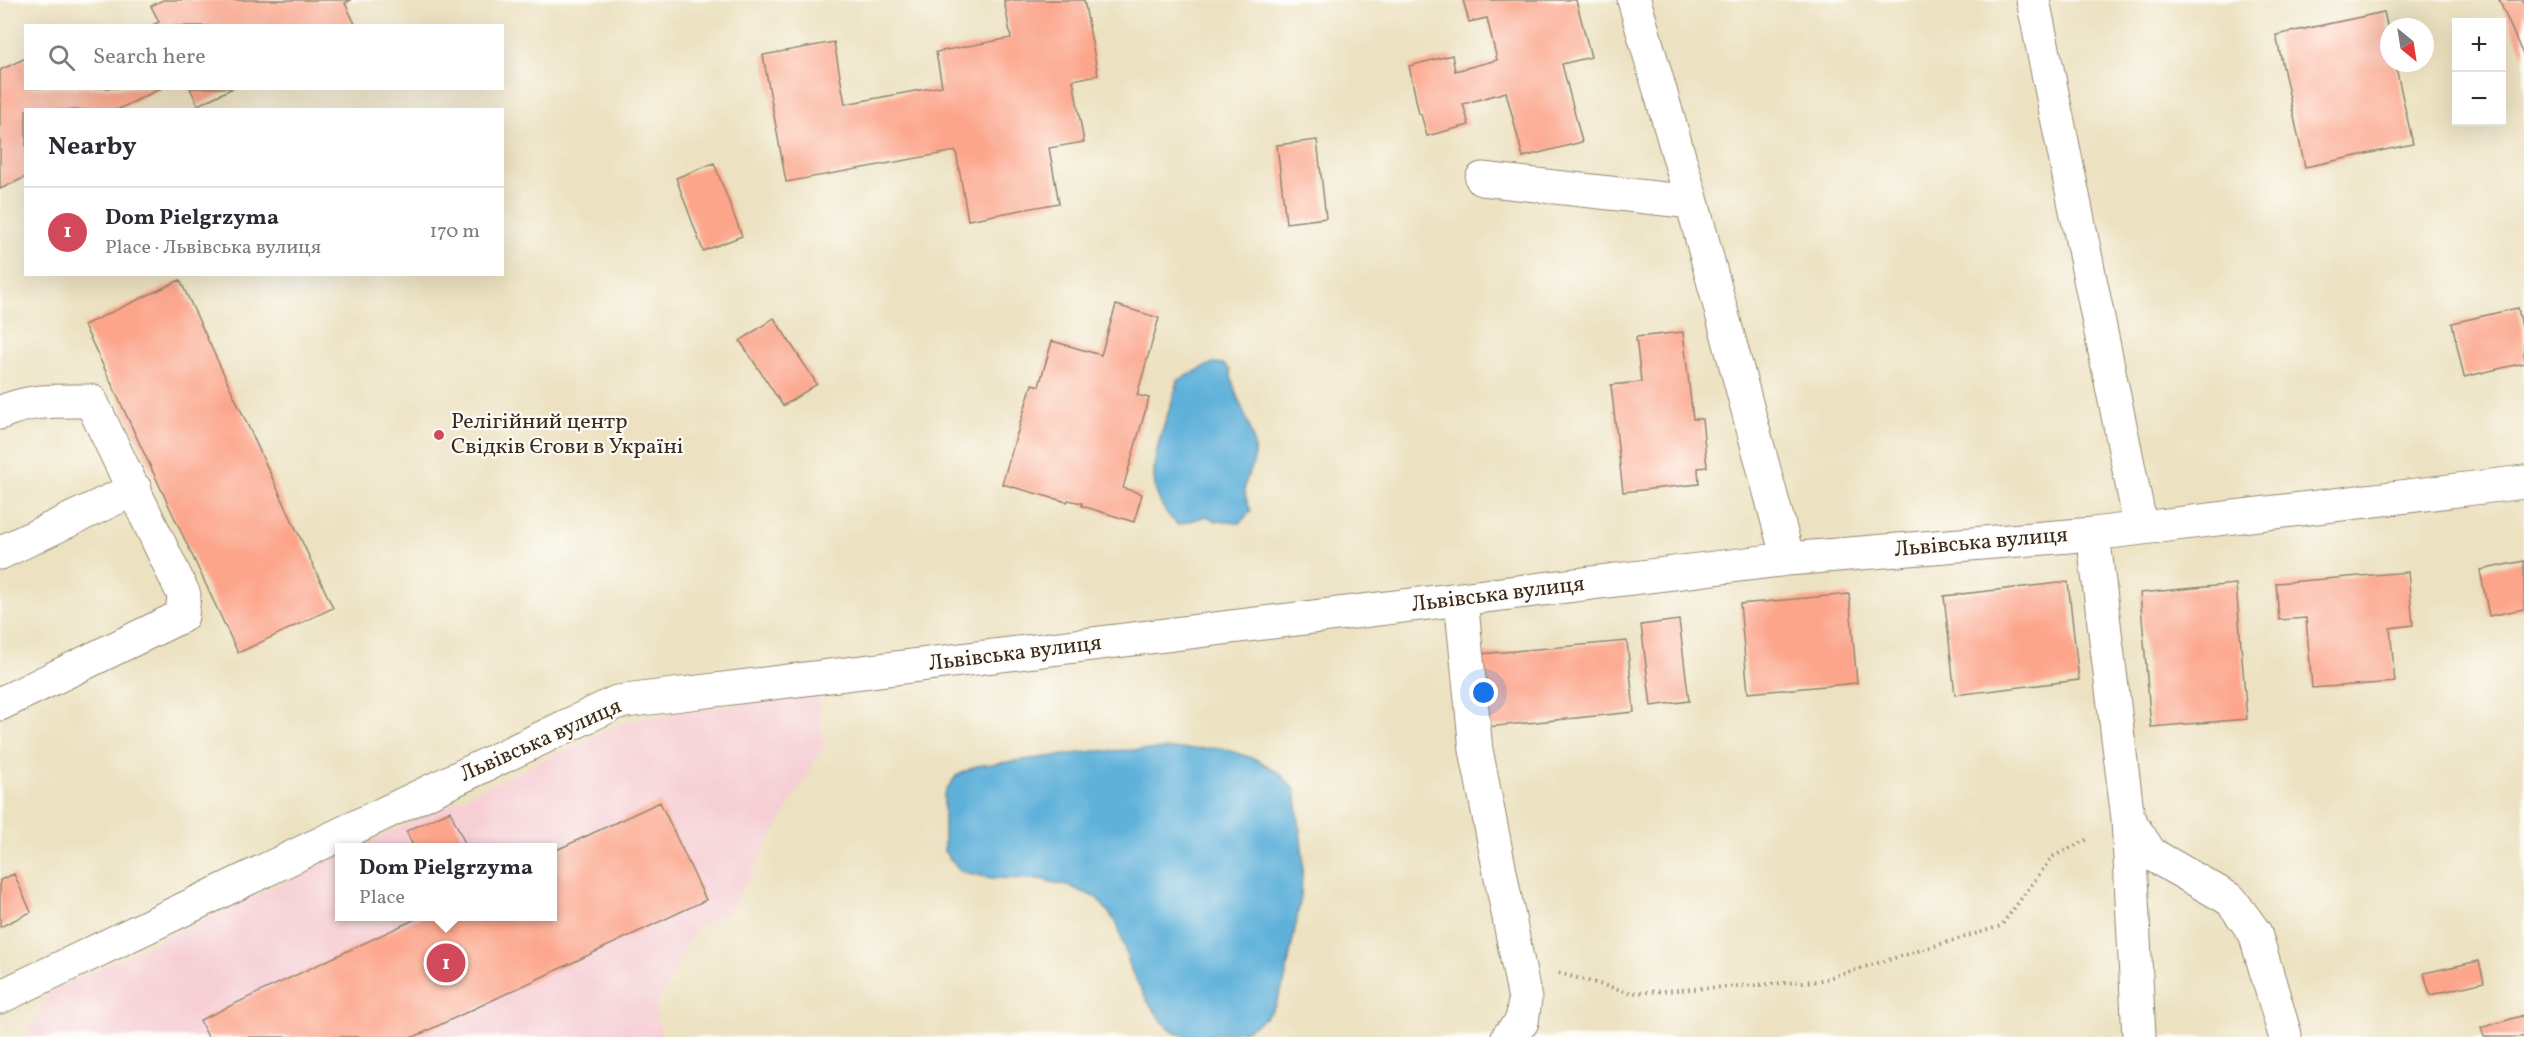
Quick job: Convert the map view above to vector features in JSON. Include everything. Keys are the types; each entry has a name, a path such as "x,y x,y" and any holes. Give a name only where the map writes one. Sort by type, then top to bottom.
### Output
{"street":[{"path":"1634,0 1692,202 1788,559"},
{"path":"2033,0 2141,528"},
{"path":"1482,179 1692,202"},
{"path":"0,413 12,407 47,401 91,401 184,595 182,616 0,704"},
{"name":"Львівська вулиця","path":"0,997 617,702 1788,559 2093,534 2524,482"},
{"path":"0,553 135,489"},
{"name":"Львівська вулиця","path":"2093,534 2128,819 2139,1037"},
{"path":"1461,599 1476,750 1525,999 1522,1022 1508,1037"},
{"path":"2128,819 2151,854 2231,900 2255,933 2285,1035"}],"path":[{"path":"1518,963 1632,993 1818,981 2001,926 2052,857 2128,819"}],"shaded area":[{"path":"818,692 824,745 729,912 695,929 655,1010 663,1037 26,1037 49,992 335,858 335,921 557,921 557,843 367,843 628,721"}],"water":[{"path":"1213,363 1223,364 1230,370 1253,439 1254,458 1245,483 1246,499 1251,511 1240,523 1216,521 1206,516 1178,525 1164,509 1156,492 1154,474 1156,456 1178,380"},
{"path":"1221,748 1258,760 1279,773 1295,789 1303,856 1301,897 1285,980 1275,1006 1266,1017 1247,1030 1190,1037 1175,1033 1163,1022 1148,1002 1131,970 1117,923 1097,898 1071,887 1040,879 991,878 960,871 944,851 944,794 956,776 976,766 1096,751"}],"building":[{"path":"163,0 351,0 345,3 355,24 155,24 159,22 151,6"},
{"path":"1004,0 1084,0 1098,75 1073,80 1084,142 1049,148 1059,203 968,220 956,151 786,182 763,55 834,42 845,104 942,86 936,52 1011,38"},
{"path":"1463,0 1576,0 1591,57 1562,64 1582,142 1523,157 1506,92 1463,104 1469,125 1427,136 1421,114 1419,114 1409,66 1452,55 1455,71 1497,60 1487,18 1469,22"},
{"path":"2499,0 2524,0 2524,57"},
{"path":"2384,12 2385,18 2380,18 2380,72 2397,72 2413,144 2305,167 2276,35"},
{"path":"24,59 24,90 158,90 121,108 24,108 24,178 0,189 0,70"},
{"path":"191,90 229,90 198,105"},
{"path":"1317,140 1326,218 1286,223 1277,145"},
{"path":"714,163 742,236 703,251 676,178"},
{"path":"180,280 333,608 238,653 84,325"},
{"path":"1116,305 1159,318 1137,395 1149,398 1123,488 1142,494 1134,522 1082,506 1082,503 1068,500 1067,502 1002,484 1032,384 1039,386 1052,341 1101,355"},
{"path":"2518,308 2524,336 2524,363 2464,377 2452,323"},
{"path":"774,318 817,384 783,406 740,341"},
{"path":"1683,332 1693,419 1702,419 1707,467 1698,468 1699,484 1623,492 1611,385 1641,382 1636,337"},
{"path":"2524,561 2524,609 2489,616 2480,570"},
{"path":"2408,572 2413,625 2390,628 2395,682 2312,688 2306,618 2279,620 2276,583"},
{"path":"2068,582 2079,680 1955,695 1944,596"},
{"path":"2236,584 2247,719 2151,727 2140,593"},
{"path":"1849,594 1857,683 1748,693 1740,604"},
{"path":"1679,620 1689,701 1651,706 1641,625"},
{"path":"1627,641 1634,712 1487,727 1481,654"},
{"path":"660,802 706,900 414,1037 208,1037 200,1020 411,921 557,921 557,850"},
{"path":"450,811 465,843 412,843 406,831"},
{"path":"14,874 31,912 0,927 0,880"},
{"path":"2479,961 2484,982 2430,995 2424,973"},
{"path":"2524,1015 2524,1037 2484,1037 2481,1028"}],"place":[{"name":"Релігійний центр Свідків Єгови в Україні","path":"439,435"},
{"name":"Dom Pielgrzyma","path":"446,963"}]}
